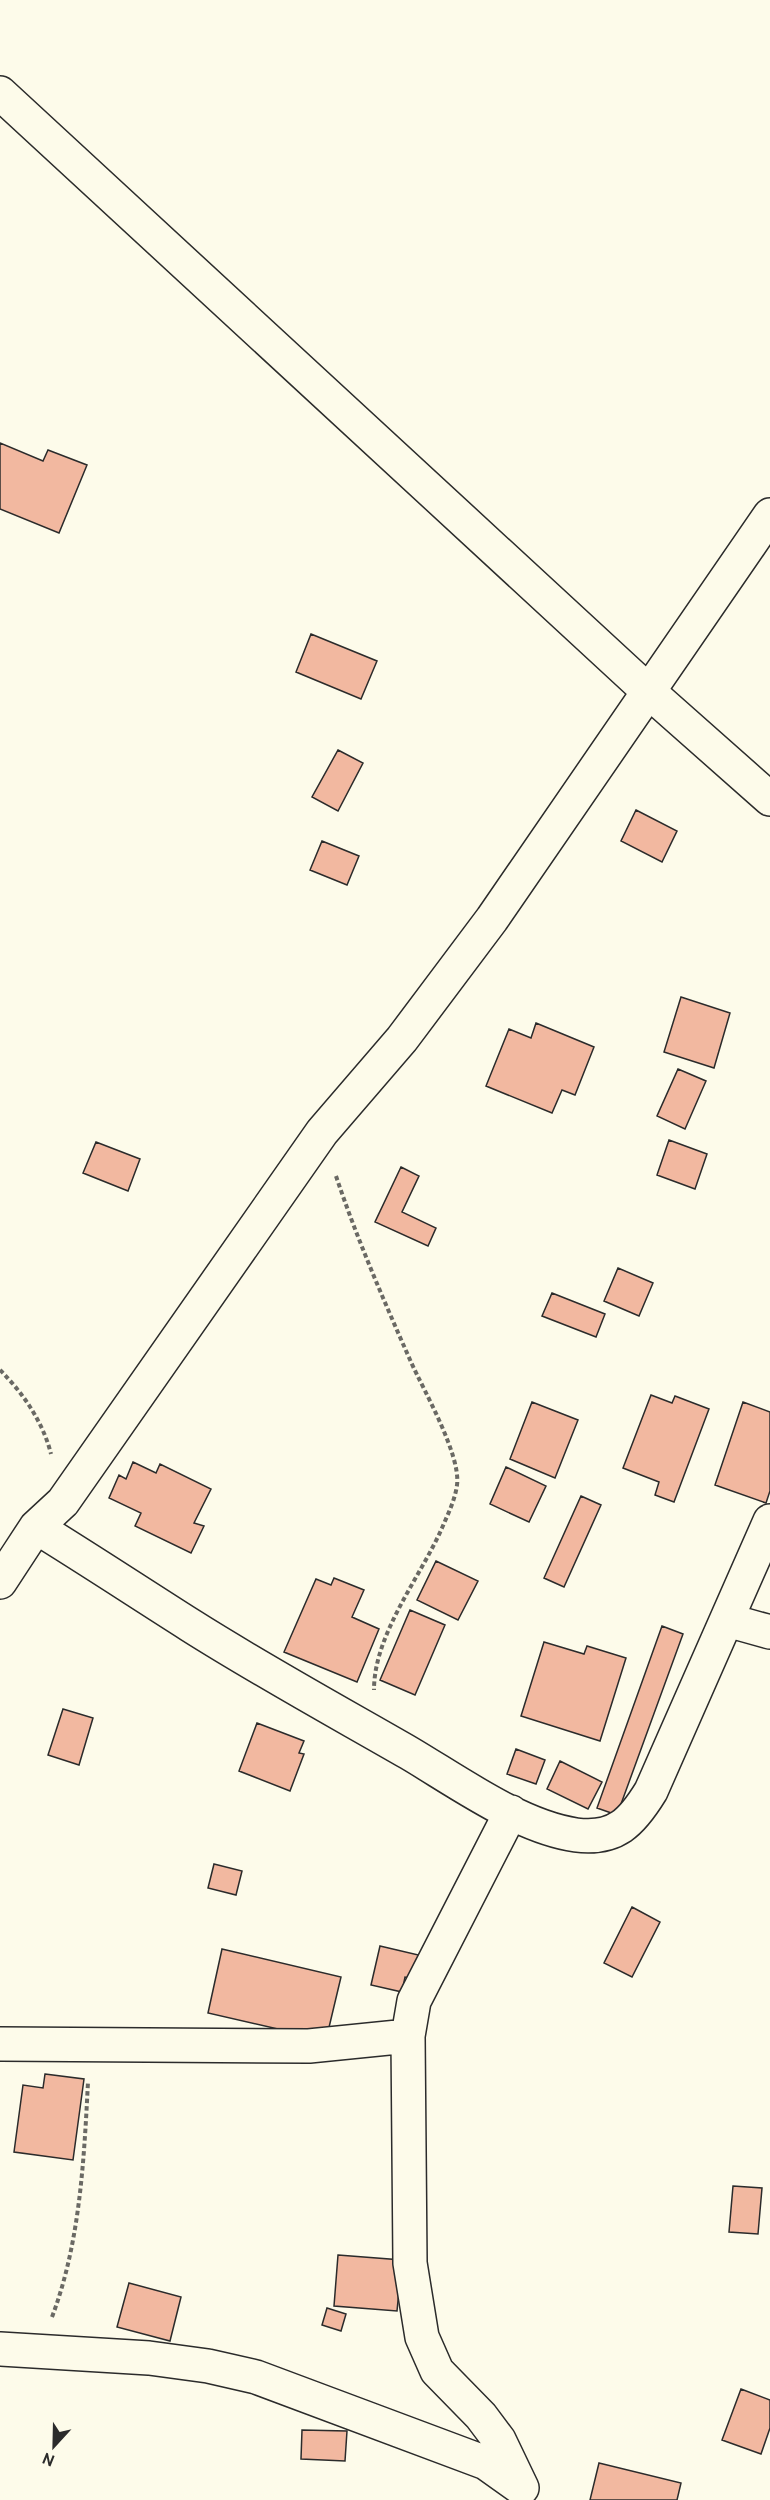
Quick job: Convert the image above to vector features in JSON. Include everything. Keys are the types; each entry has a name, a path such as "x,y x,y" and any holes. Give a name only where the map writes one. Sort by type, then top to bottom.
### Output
{"street":[{"path":"3,100 648,691 770,799"},
{"path":"0,1582 36,1527 63,1502 322,1132 402,1039 492,919 770,515"},
{"path":"36,1527 106,1569 190,1625 532,1824 577,1835 611,1834 635,1817 651,1791 770,1521"},
{"path":"727,1620 770,1632"},
{"path":"511,1812 414,2001 408,2036 410,2264 422,2337 437,2371 481,2416 499,2440 524,2494"},
{"path":"0,2044 309,2046 408,2036"},
{"path":"0,2349 149,2358 208,2366 256,2377 486,2463 524,2494"}],"path":[{"path":"322,1132 368,1263 445,1436 458,1483 452,1505 435,1544 379,1651 374,1686 375,1733"},
{"path":"0,1370 34,1413 48,1442 63,1502"},
{"path":"39,2350 61,2293 80,2196 89,2045"}],"building":[{"path":"0,443 43,461 48,450 87,465 59,533 0,509"},
{"path":"311,634 377,661 361,699 296,672"},
{"path":"338,750 363,763 338,811 312,797"},
{"path":"636,810 677,831 662,862 621,841"},
{"path":"322,841 359,856 347,885 310,870"},
{"path":"681,997 730,1013 714,1068 664,1052"},
{"path":"536,1023 594,1047 575,1095 562,1090 552,1113 486,1086 509,1029 531,1038"},
{"path":"678,1069 706,1081 685,1129 657,1116"},
{"path":"669,1140 707,1154 695,1189 657,1175"},
{"path":"96,1142 140,1159 128,1191 83,1173"},
{"path":"401,1167 419,1176 402,1212 436,1228 428,1246 375,1222"},
{"path":"618,1268 653,1283 639,1316 604,1301"},
{"path":"552,1293 605,1314 596,1337 542,1316"},
{"path":"651,1395 672,1403 675,1396 709,1409 674,1502 655,1495 659,1482 623,1468"},
{"path":"532,1402 578,1420 555,1478 510,1459"},
{"path":"743,1402 770,1412 770,1491 766,1503 715,1485"},
{"path":"133,1462 156,1473 160,1464 211,1489 194,1523 204,1526 191,1553 135,1526 141,1513 109,1498 119,1475 126,1479"},
{"path":"506,1467 546,1486 529,1522 490,1504"},
{"path":"581,1496 601,1505 564,1587 544,1578"},
{"path":"436,1561 478,1581 458,1620 417,1600"},
{"path":"334,1578 364,1590 352,1617 379,1629 357,1682 284,1652 316,1579 331,1585"},
{"path":"410,1610 445,1625 415,1695 380,1680"},
{"path":"662,1626 683,1634 617,1815 597,1808"},
{"path":"544,1642 584,1654 587,1646 626,1658 600,1741 521,1716"},
{"path":"63,1709 93,1718 79,1765 48,1755"},
{"path":"257,1723 304,1741 299,1753 304,1754 290,1791 239,1771"},
{"path":"516,1749 545,1760 536,1784 507,1774"},
{"path":"560,1761 602,1782 588,1809 547,1789"},
{"path":"214,1864 242,1871 236,1895 208,1888"},
{"path":"632,1907 660,1922 632,1977 604,1963"},
{"path":"380,1946 427,1957 422,1980 405,1977 402,1992 371,1985"},
{"path":"222,1949 341,1977 326,2040 208,2013"},
{"path":"45,2074 84,2079 73,2160 14,2152 23,2085 43,2088"},
{"path":"733,2186 762,2188 758,2234 729,2232"},
{"path":"338,2255 402,2260 397,2311 334,2306"},
{"path":"129,2283 181,2297 170,2341 117,2327"},
{"path":"327,2308 346,2314 341,2331 322,2325"},
{"path":"741,2389 770,2400 770,2428 761,2454 722,2440"},
{"path":"302,2430 347,2431 345,2461 301,2459"},
{"path":"599,2463 681,2483 677,2500 590,2500"}]}
